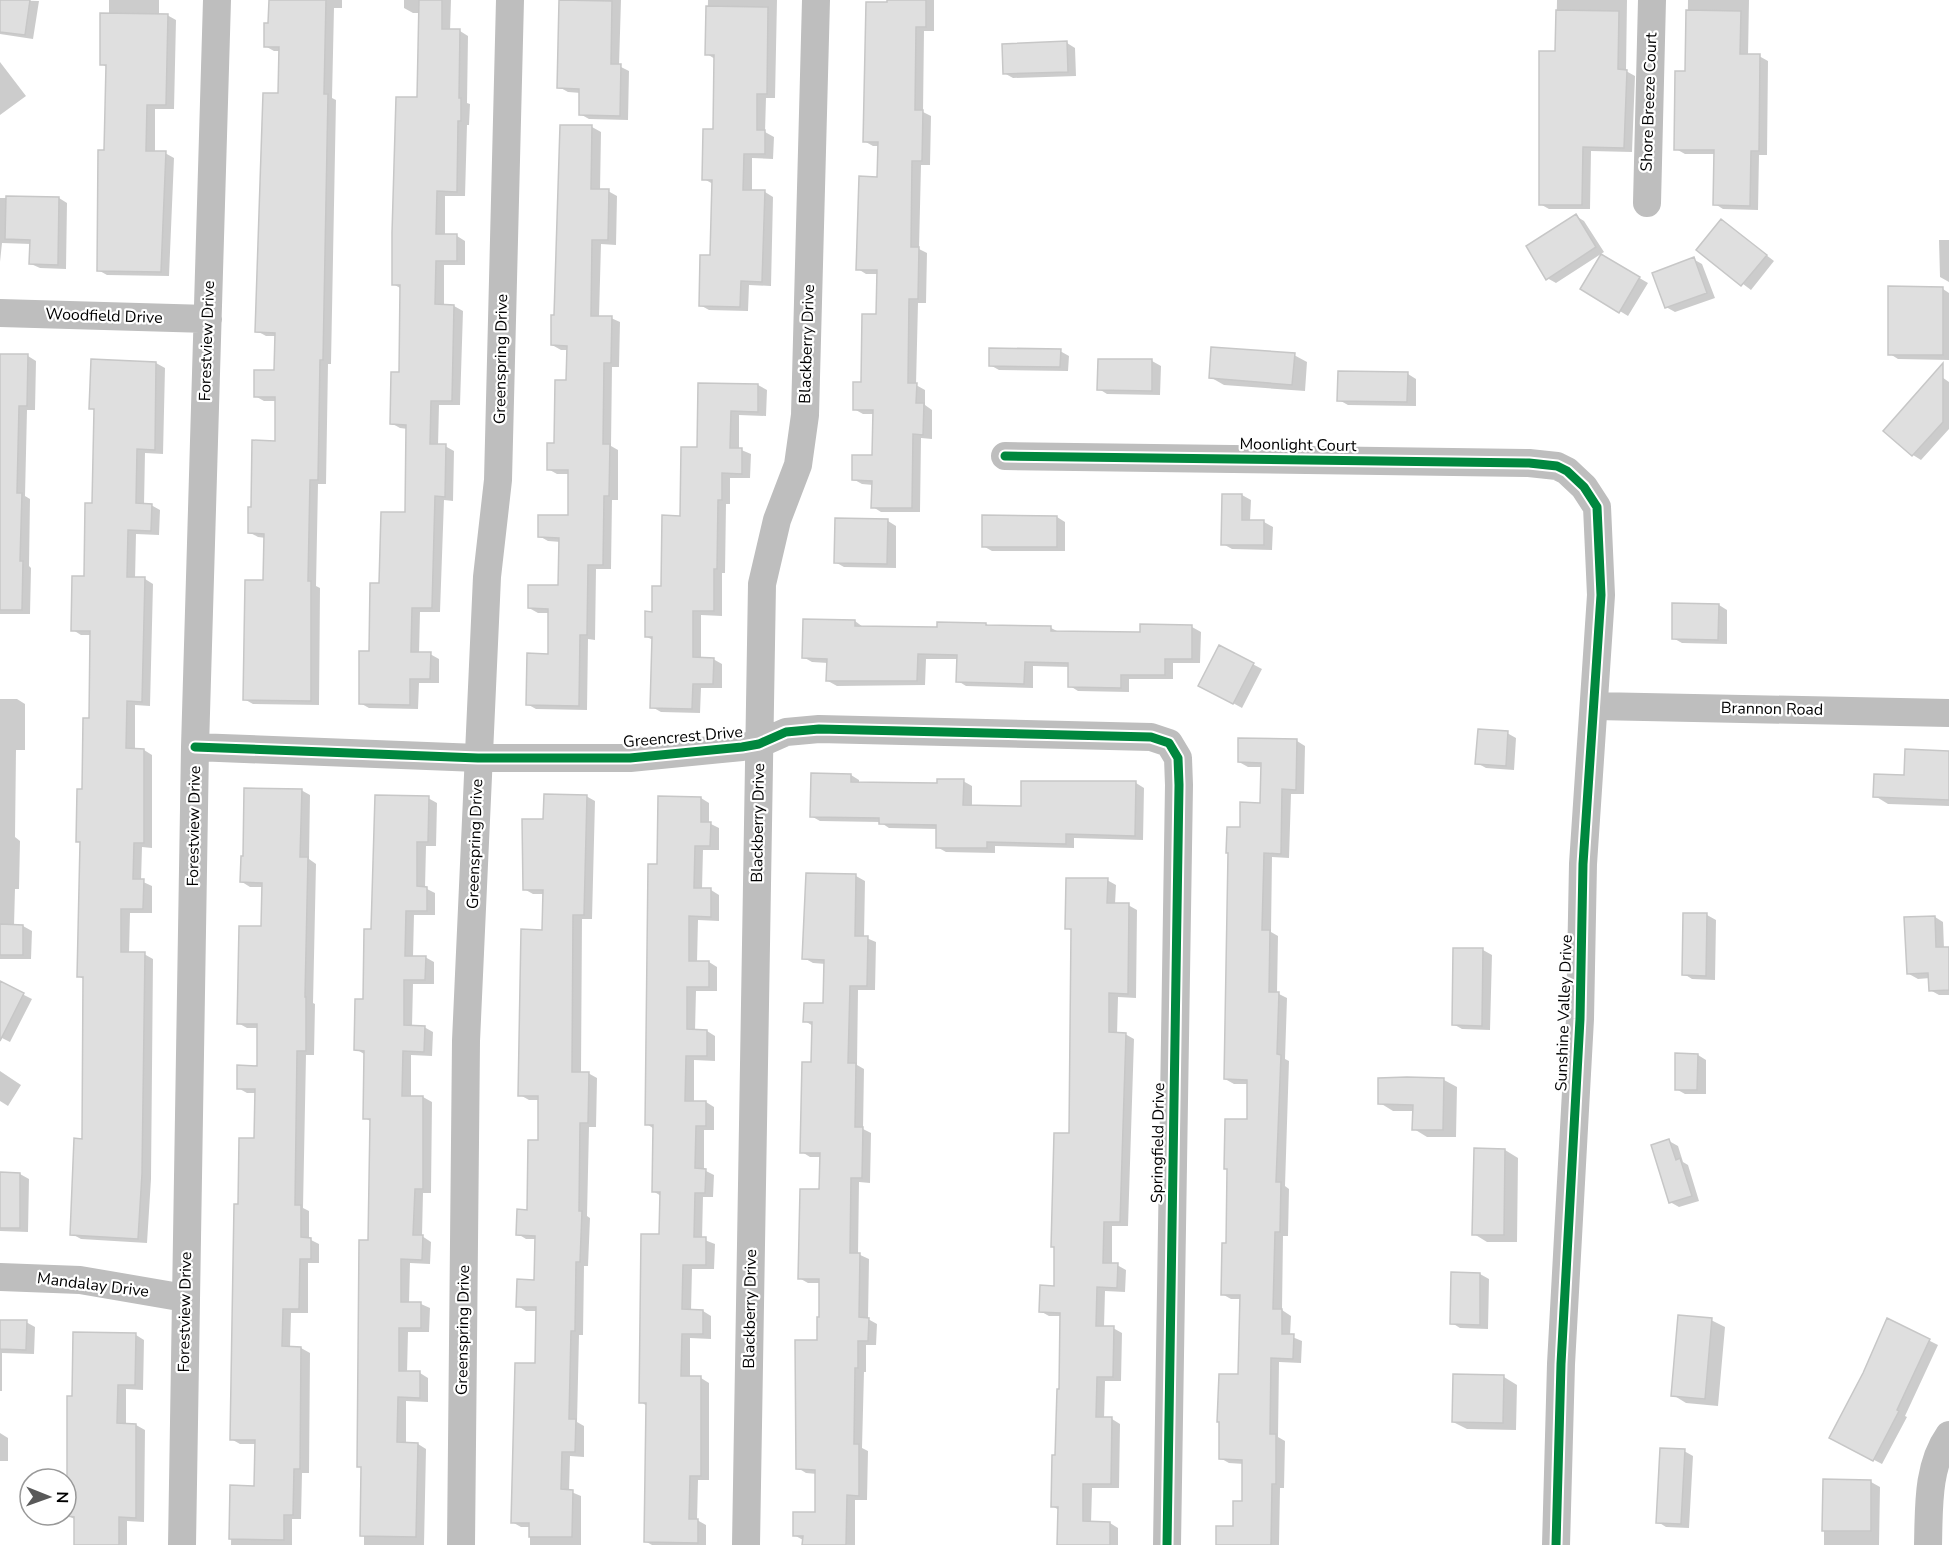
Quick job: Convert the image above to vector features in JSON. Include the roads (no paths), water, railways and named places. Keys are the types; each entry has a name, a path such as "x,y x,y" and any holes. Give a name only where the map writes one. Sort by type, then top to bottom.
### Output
{"street":[{"name":"Forestview Drive","path":"182,1545 195,747 217,0"},
{"name":"Greenspring Drive","path":"461,1545 466,1041 487,577 498,480 510,0"},
{"name":"Blackberry Drive","path":"746,1545 762,584 777,520 798,465 805,415 816,0"},
{"name":"Shore Breeze Court","path":"1647,203 1652,0"},
{"name":"Woodfield Drive","path":"0,313 208,319"},
{"name":"Moonlight Court","path":"1005,456 1529,463 1557,466 1567,471 1584,487"},
{"name":"Sunshine Valley Drive","path":"1556,1545 1561,1364 1580,1019 1583,864 1601,596 1597,507 1584,487"},
{"name":"Brannon Road","path":"1595,706 1949,713"},
{"name":"Greencrest Drive","path":"195,747 478,758 630,758 759,744 786,732 819,729 1151,737 1169,743"},
{"name":"Springfield Drive","path":"1167,1545 1179,785 1178,759 1169,743"},
{"name":"Mandalay Drive","path":"0,1277 80,1280 185,1298"},
{"path":"1928,1545 1929,1493 1941,1446 1949,1435"}]}
